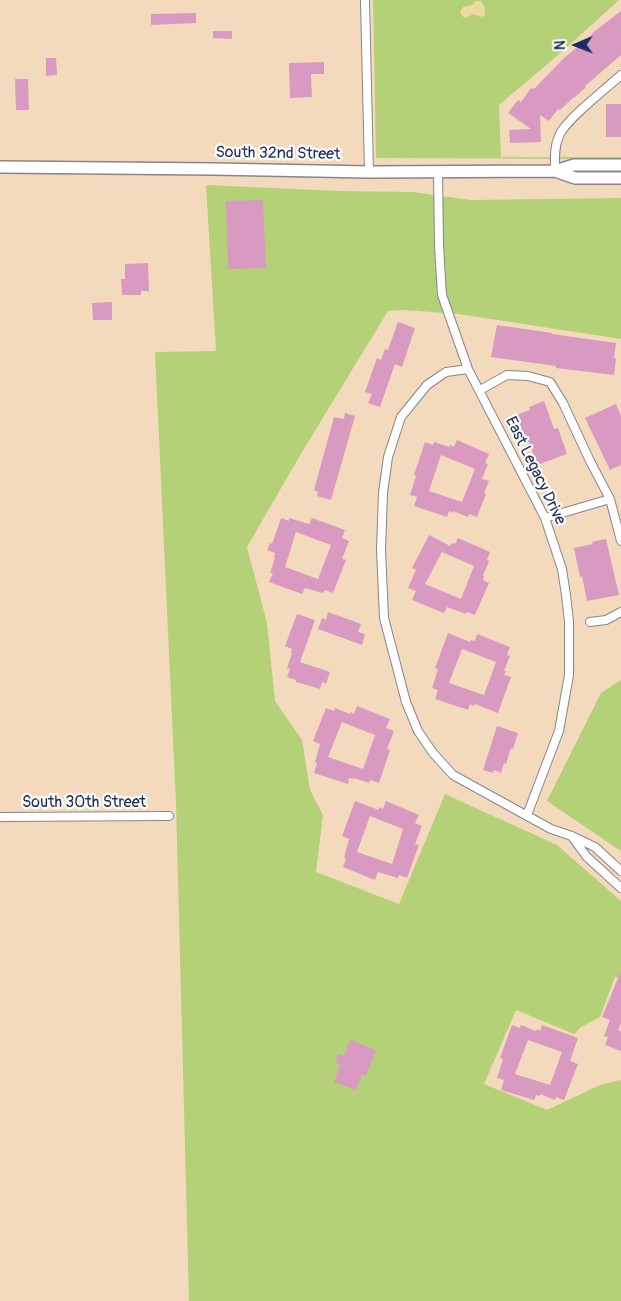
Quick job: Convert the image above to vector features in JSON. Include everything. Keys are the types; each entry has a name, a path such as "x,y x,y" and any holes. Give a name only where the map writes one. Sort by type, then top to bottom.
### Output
{"main road":[{"name":"South 32nd Street","path":"0,168 438,172 555,171 574,165 621,165"},
{"name":"South 32nd Street","path":"555,171 575,178 621,178"}],"street":[{"path":"365,0 369,172"},
{"path":"555,171 556,143 560,133 565,126 620,78"},
{"name":"East Legacy Drive","path":"438,172 442,295 468,369 545,518 562,570 566,595 569,622 569,675 559,731 527,815"},
{"path":"468,369 446,372 427,385 400,417 388,457 383,493 380,550 384,618 406,702 418,731 433,754 453,775 551,829 595,847 619,869 609,878"},
{"path":"480,390 507,375 528,376 550,382 563,403 610,499 621,541"},
{"path":"545,518 610,499"},
{"path":"590,622 606,620 621,612"},
{"name":"South 30th Street","path":"0,817 169,816"},
{"path":"572,836 586,857 621,888"}],"green space":[{"path":"373,0 619,0 499,105 501,157 621,157 621,159 376,158"},
{"path":"206,185 412,192 471,200 621,198 621,339 458,314 404,310 388,311 302,452 247,547 267,623 275,701 302,740 310,790 323,815 316,872 399,904 445,794 557,845 621,901 621,978 615,977 600,1017 581,1027 574,1034 516,1010 484,1084 547,1110 600,1085 621,1080 621,1301 189,1301 176,804 155,352 216,351"},
{"path":"621,680 621,851 547,801 601,693"}],"sand":[{"path":"476,1 481,1 484,6 485,15 481,17 473,14 466,18 462,16 460,11 463,7 472,5"}],"building":[{"path":"621,11 621,55 560,110 558,109 549,121 540,115 541,142 510,143 509,130 531,129 508,113 518,100 521,102 531,88 534,89 564,58"},
{"path":"196,13 196,23 151,25 151,14"},
{"path":"213,31 232,31 232,39 213,38"},
{"path":"46,58 56,58 57,75 46,76"},
{"path":"324,62 324,74 311,74 312,97 290,98 289,63"},
{"path":"15,79 28,79 29,110 16,110"},
{"path":"606,104 621,104 621,137 606,137"},
{"path":"263,200 266,268 228,269 226,201"},
{"path":"148,263 149,291 141,291 141,295 122,295 121,279 125,279 125,264"},
{"path":"112,302 112,320 93,320 92,303"},
{"path":"398,322 415,328 402,367 395,364 380,407 368,403 372,394 365,392 377,358 381,360 385,349 388,350"},
{"path":"497,325 616,343 614,375 491,357"},
{"path":"544,401 554,429 558,428 567,454 537,465 529,442 526,444 516,415 530,410 529,407"},
{"path":"616,404 621,416 621,465 610,470 585,418"},
{"path":"345,413 355,416 331,500 317,496 318,492 314,490 334,417 344,419"},
{"path":"457,440 489,454 485,463 488,464 482,479 489,481 477,517 469,514 468,517 449,511 447,517 414,506 417,497 410,495 416,476 414,475 425,442 433,445 434,442 454,447","holes":["441,455 475,469 462,502 429,491"]},
{"path":"281,518 289,521 289,518 309,524 312,518 345,530 342,538 349,541 342,559 346,560 333,593 325,590 323,593 305,588 302,594 269,582 273,573 270,573 275,553 267,550 270,543 272,544","holes":["296,532 331,545 318,579 285,567"]},
{"path":"429,535 450,546 452,543 455,544 458,538 490,552 487,560 489,561 483,576 483,580 489,583 475,615 467,612 466,614 447,607 444,613 412,600 416,591 408,588 416,570 412,568","holes":["442,552 474,566 461,599 425,584"]},
{"path":"606,539 619,595 587,601 574,548"},
{"path":"328,612 361,624 358,632 365,634 362,645 318,629 322,618 326,620"},
{"path":"297,614 315,620 300,662 330,672 326,684 322,682 320,689 296,682 296,680 287,677 290,669 287,668 292,649 285,646"},
{"path":"448,633 470,642 471,640 475,641 477,634 510,647 507,655 510,656 504,675 511,677 498,713 475,704 474,706 470,704 468,710 435,699 438,690 432,688 438,669 435,668","holes":["462,649 496,662 484,695 449,683"]},
{"path":"357,706 390,719 386,728 394,731 387,749 390,750 379,783 370,780 369,783 349,778 348,784 314,773 320,744 313,741 326,708 334,711 335,708 354,714","holes":["342,722 375,735 363,769 328,757"]},
{"path":"497,726 518,733 513,749 511,748 501,773 494,770 493,773 483,770"},
{"path":"355,801 379,810 379,807 383,809 386,801 419,815 415,823 422,826 415,844 419,845 407,878 399,875 398,878 378,872 375,880 343,867 349,839 342,836","holes":["370,816 403,829 392,864 357,852"]},
{"path":"621,971 621,1023 618,1030 621,1031 621,1051 605,1045 608,1037 604,1036 610,1020 602,1017"},
{"path":"512,1025 520,1028 521,1025 540,1031 542,1025 578,1038 570,1061 578,1064 564,1100 556,1097 555,1100 540,1094 540,1096 536,1095 534,1100 501,1090 504,1080 497,1078 503,1059 500,1058","holes":["528,1040 562,1052 550,1085 515,1074"]},
{"path":"350,1040 376,1050 366,1076 362,1074 356,1090 334,1082 340,1065 335,1063 338,1054 344,1056"}]}
